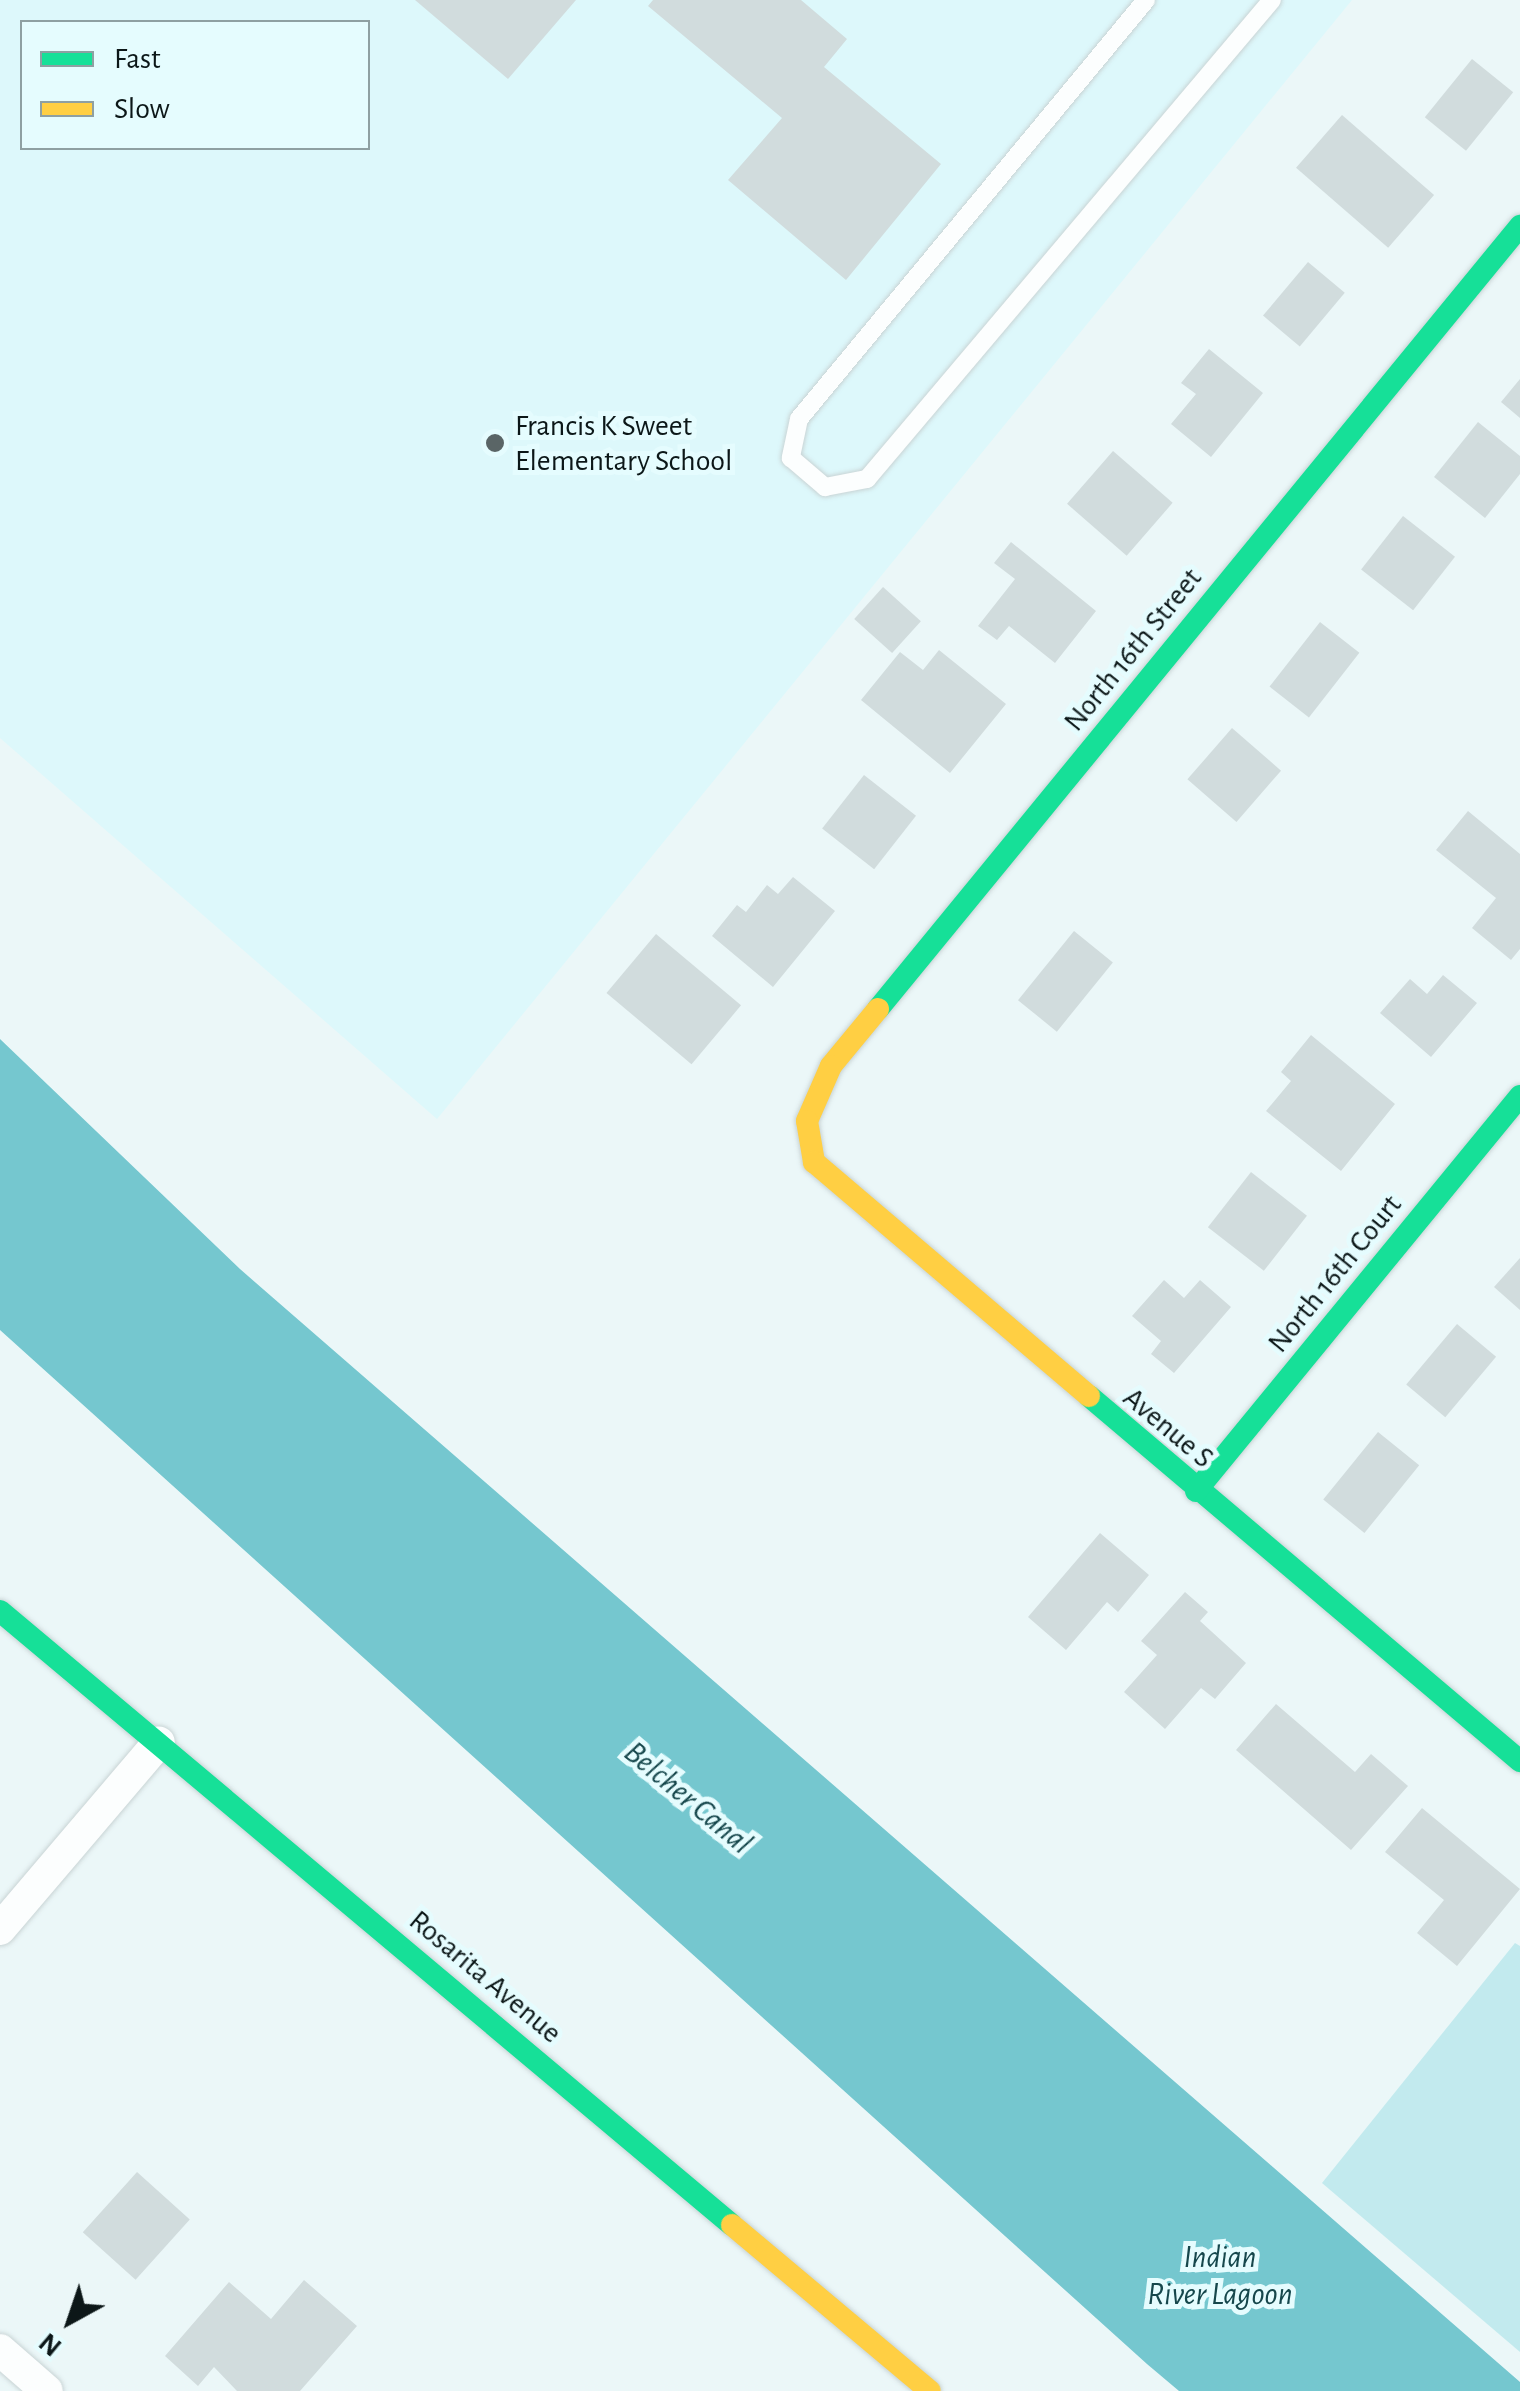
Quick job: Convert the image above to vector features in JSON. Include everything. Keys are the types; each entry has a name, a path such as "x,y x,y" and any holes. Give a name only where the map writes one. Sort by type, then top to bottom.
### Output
{"street":[{"name":"North 16th Street","path":"807,1121 831,1066 1520,226"},
{"name":"North 16th Court","path":"1196,1491 1520,1096"},
{"name":"Avenue S","path":"807,1121 814,1162 1196,1491 1520,1761"},
{"name":"Rosarita Avenue","path":"0,1610 930,2391"},
{"path":"0,1929 159,1742"},
{"path":"0,2350 47,2391"}],"lane":[{"path":"1146,0 799,420 791,458 825,486 867,479 1272,0"}],"shaded area":[{"name":"Francis K Sweet Elementary School","path":"0,0 1352,0 437,1119 0,738"},
{"path":"1515,1943 1520,1946 1520,2352 1322,2183"}],"water":[{"name":"Indian River Lagoon","path":"0,1039 240,1269 1520,2382 1520,2391 1179,2391 1147,2364 0,1330"}],"building":[{"path":"415,0 576,0 508,79"},
{"path":"653,0 801,0 847,39 824,67 941,164 846,280 728,180 782,118 648,6"},
{"path":"1472,59 1513,92 1466,151 1425,117"},
{"path":"1342,115 1434,195 1388,248 1296,168"},
{"path":"1308,262 1345,293 1300,346 1263,316"},
{"path":"1209,349 1263,393 1211,457 1171,424 1196,394 1181,383"},
{"path":"1520,379 1520,418 1501,402"},
{"path":"1478,422 1520,456 1520,474 1485,518 1434,477"},
{"path":"1113,451 1173,503 1127,556 1067,504"},
{"path":"1403,516 1455,557 1413,610 1361,570"},
{"path":"1011,542 1096,611 1055,663 1009,626 997,640 978,626 1015,579 994,563"},
{"path":"883,587 921,621 892,653 854,619"},
{"path":"1320,622 1359,653 1309,717 1270,687"},
{"path":"939,650 1006,704 950,773 861,700 900,652 923,670"},
{"path":"1232,728 1281,771 1236,822 1187,779"},
{"path":"864,775 916,816 874,869 822,829"},
{"path":"1468,811 1520,854 1520,949 1511,960 1472,928 1496,898 1436,850"},
{"path":"793,877 835,911 773,987 712,936 737,905 746,912 767,885 778,894"},
{"path":"1074,931 1113,962 1057,1032 1018,1000"},
{"path":"656,934 741,1005 692,1064 607,993"},
{"path":"1443,975 1477,1003 1431,1057 1380,1013 1410,979 1427,994"},
{"path":"1311,1035 1395,1104 1341,1171 1266,1111 1291,1081 1281,1072"},
{"path":"1251,1172 1307,1216 1264,1271 1208,1227"},
{"path":"1520,1258 1520,1310 1494,1287"},
{"path":"1164,1280 1184,1298 1200,1280 1231,1307 1174,1373 1151,1354 1161,1341 1132,1316"},
{"path":"1457,1324 1496,1357 1445,1417 1406,1385"},
{"path":"1378,1432 1419,1465 1364,1533 1323,1500"},
{"path":"1100,1533 1149,1575 1118,1612 1107,1602 1066,1650 1028,1617"},
{"path":"1185,1592 1208,1612 1200,1621 1246,1663 1215,1699 1201,1688 1165,1729 1124,1692 1157,1655 1141,1641"},
{"path":"1276,1704 1355,1772 1371,1754 1408,1786 1351,1850 1236,1750"},
{"path":"1422,1808 1520,1889 1457,1966 1417,1933 1444,1900 1385,1852"},
{"path":"137,2172 190,2220 136,2280 83,2232"},
{"path":"304,2280 357,2326 300,2391 237,2391 214,2367 198,2386 165,2356 229,2282 271,2319"}],"traffic: fast":[{"path":"878,1009 1520,226"},
{"path":"1196,1491 1520,1096"},
{"path":"1089,1396 1520,1761"},
{"path":"0,1611 732,2225"}],"traffic: slow":[{"path":"878,1009 831,1066 807,1121 814,1162 1089,1396"},
{"path":"732,2225 930,2391"}],"place":[{"name":"Francis K Sweet Elementary School","path":"495,443"}],"water label":[{"name":"Belcher Canal","path":"688,1798"}]}
